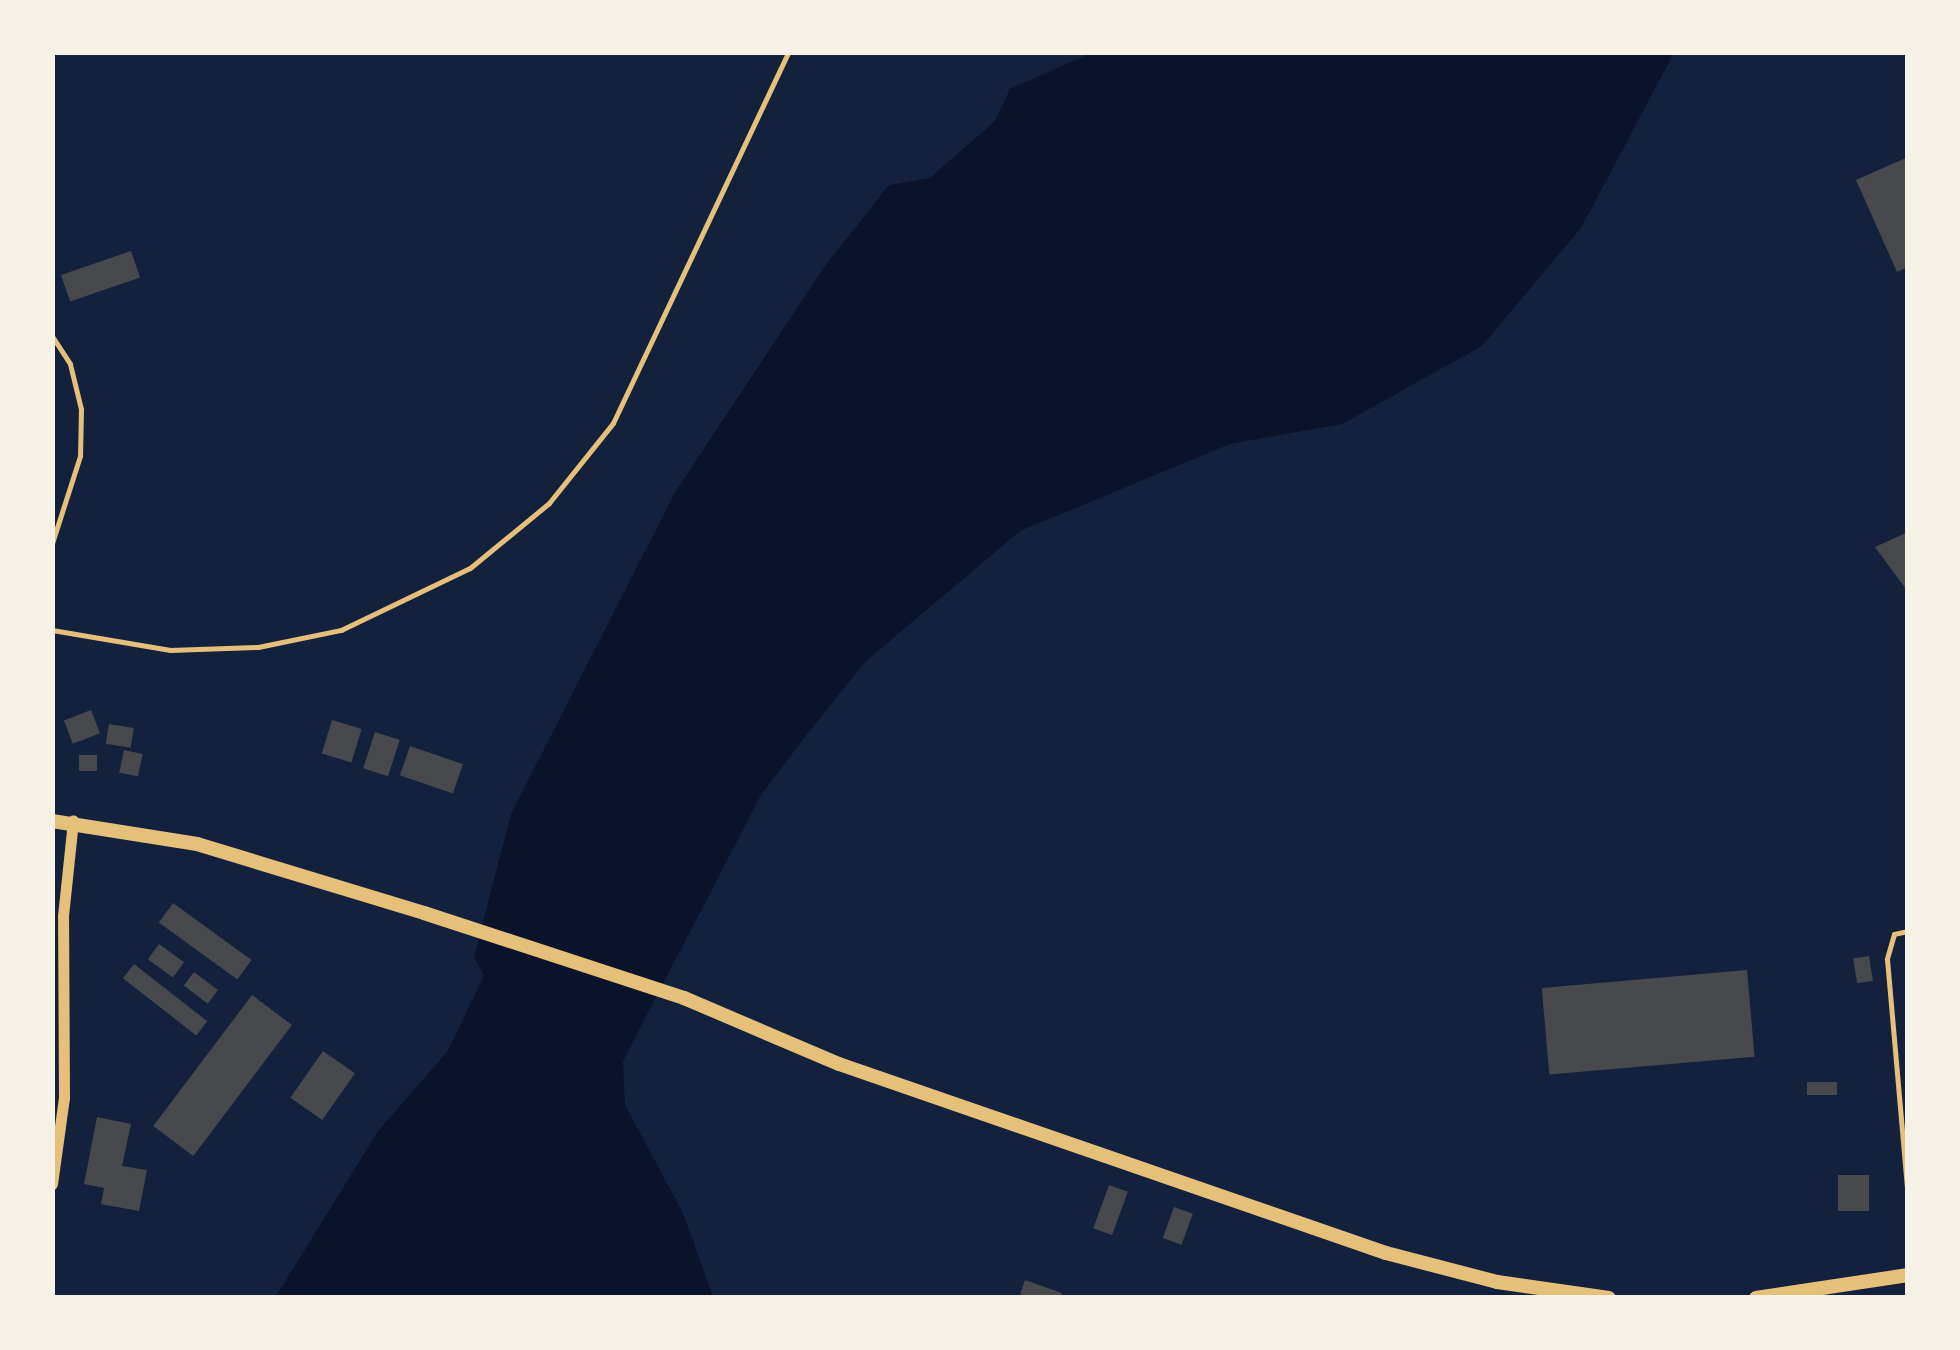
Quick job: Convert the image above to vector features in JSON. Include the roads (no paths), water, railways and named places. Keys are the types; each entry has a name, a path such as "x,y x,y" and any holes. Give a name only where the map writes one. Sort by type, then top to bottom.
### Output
{"main road":[{"path":"52,821 73,821 197,844 424,913 684,998 838,1064 1386,1254 1497,1282 1609,1298"},
{"path":"1756,1298 1908,1275"}],"street":[{"path":"52,1184 64,1098 63,916 73,821"}],"lane":[{"path":"52,630 170,650 258,647 341,630 470,568 549,503 613,423 788,52"},
{"path":"52,336 70,364 81,409 80,456 52,543"},
{"path":"1908,930 1894,934 1888,958 1908,1198"}],"water":[{"path":"1091,53 1674,53 1581,228 1482,346 1342,424 1230,444 1020,531 866,661 812,728 761,795 623,1061 625,1105 683,1213 713,1297 275,1298 378,1131 447,1052 484,976 474,957 511,814 674,494 824,267 889,185 930,178 995,121 1010,89"}]}
